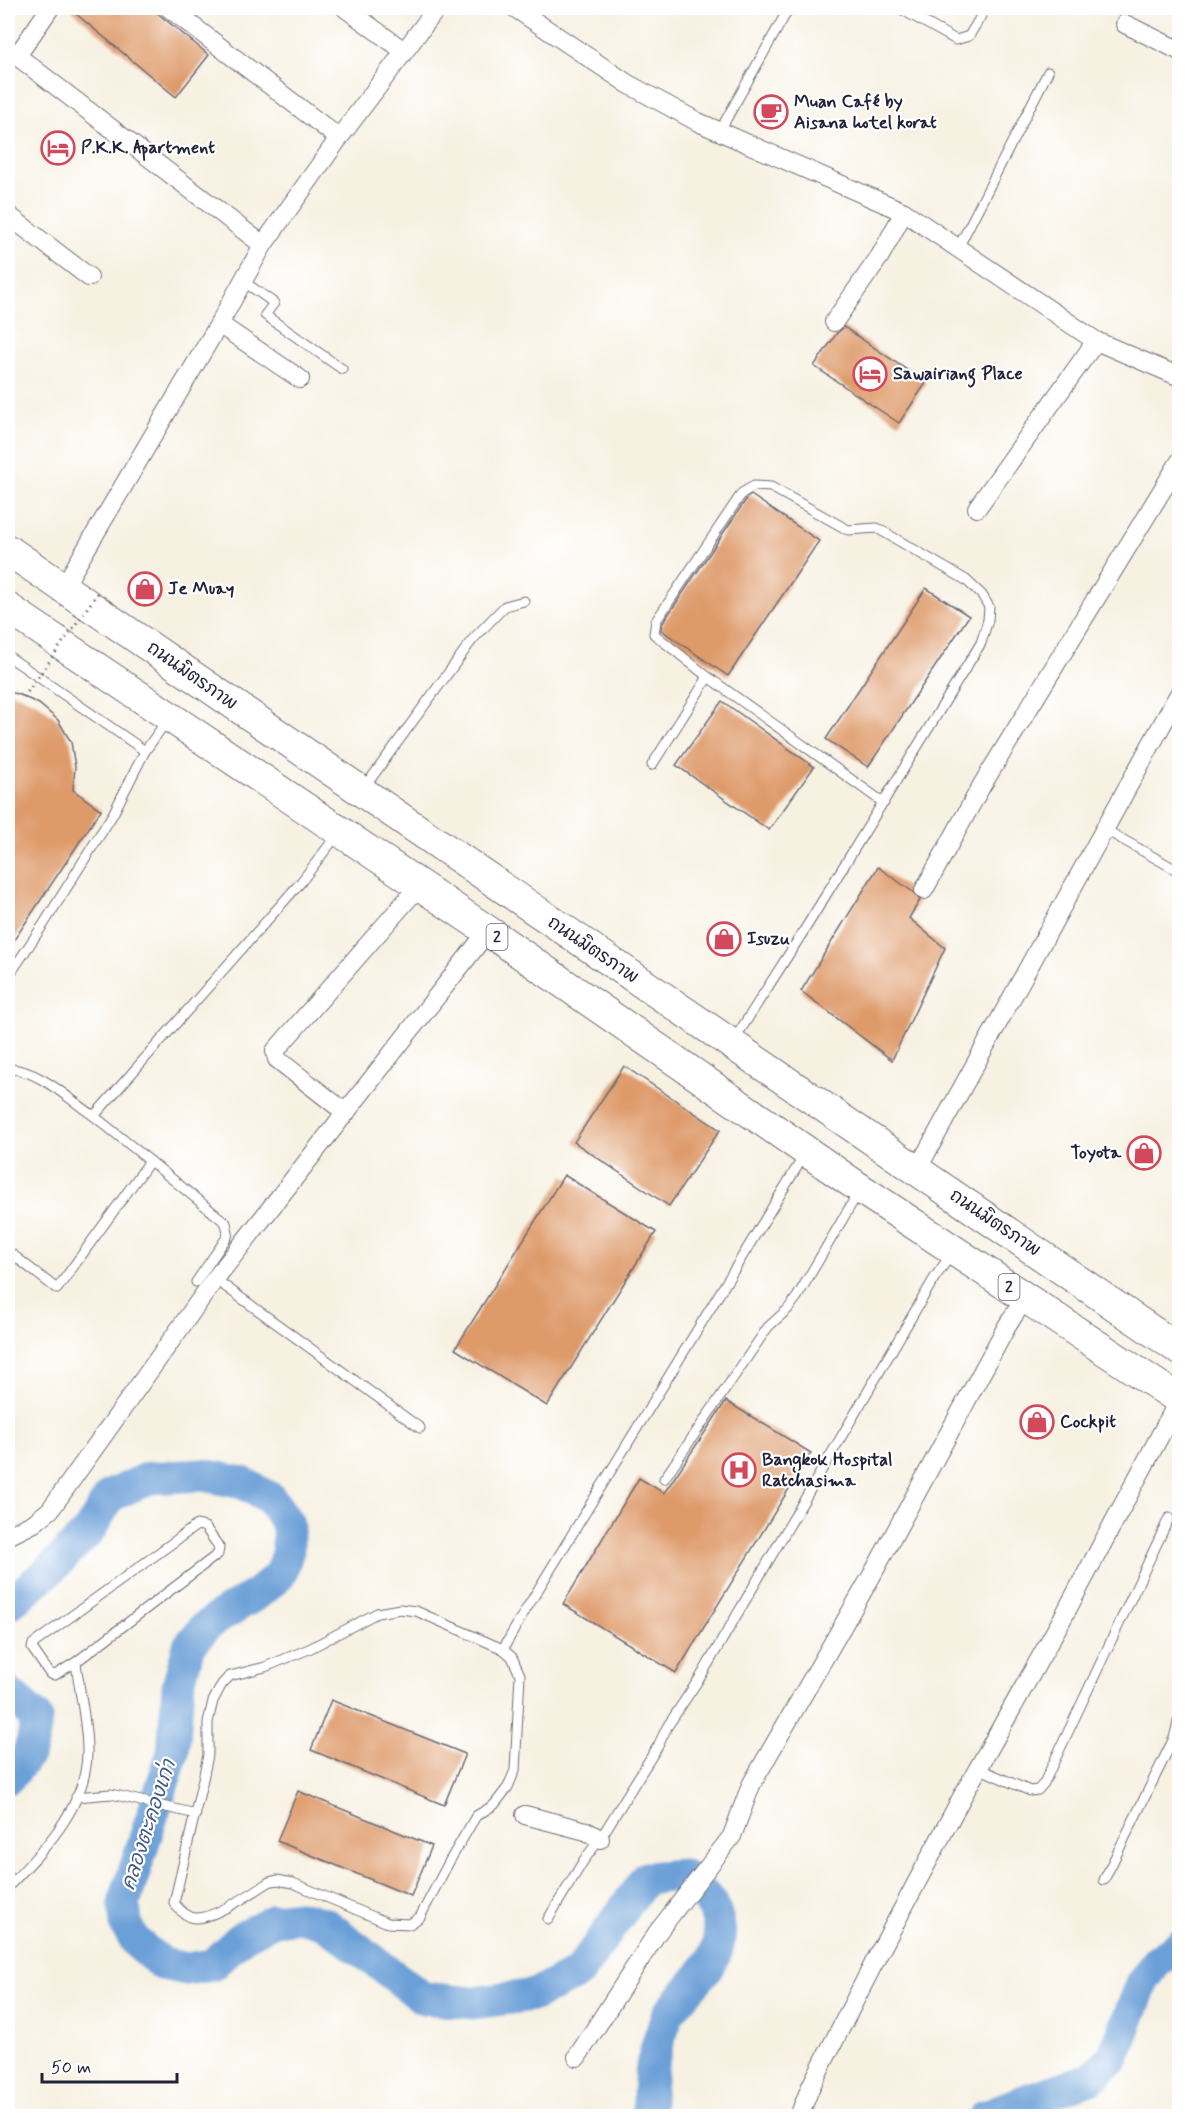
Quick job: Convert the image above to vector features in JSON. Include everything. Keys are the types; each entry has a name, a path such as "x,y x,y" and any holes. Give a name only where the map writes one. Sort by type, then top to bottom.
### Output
{"highway":[{"name":"ถนนมิตรภาพ","path":"8,550 1179,1350"},
{"name":"2","path":"8,608 488,931 861,1189 1179,1400"},
{"path":"891,1208 917,1170"}],"street":[{"path":"50,8 12,52 263,245"},
{"path":"169,8 339,138"},
{"path":"345,8 404,51"},
{"path":"63,588 263,245 436,8"},
{"path":"515,8 628,84 719,132 904,213 1096,341 1179,377"},
{"path":"1125,24 1179,51"},
{"path":"834,322 879,256 904,213"},
{"path":"8,215 89,277"},
{"path":"219,324 300,379"},
{"path":"977,508 1096,341"},
{"path":"924,890 982,785 1179,461"},
{"path":"917,1170 1179,692"},
{"path":"346,1113 277,1059 275,1051 420,885"},
{"path":"8,1536 34,1523 50,1510 215,1279 488,931"},
{"path":"577,2057 657,1933 732,1836 751,1785 872,1575 1006,1326 1025,1298"},
{"path":"799,2116 811,2086 876,1959 1179,1400"},
{"path":"525,1815 586,1832 600,1839"}],"lane":[{"path":"719,132 789,8"},
{"path":"899,8 956,40 969,36 981,16 978,8"},
{"path":"958,248 1048,72"},
{"path":"243,281 274,303 265,315 342,369"},
{"path":"731,1045 884,803 981,643 988,620 989,607 982,596 966,580 877,528 848,530 771,487 754,486 742,493 656,621 654,634 708,677 884,803"},
{"path":"361,793 473,639 505,606 524,601"},
{"path":"8,656 145,751"},
{"path":"652,765 708,677"},
{"path":"8,977 113,814 145,751 169,717"},
{"path":"1104,829 1179,872"},
{"path":"94,1116 301,882 340,831"},
{"path":"8,1069 18,1068 32,1073 94,1116 226,1223 227,1237 196,1282"},
{"path":"503,1649 806,1151"},
{"path":"8,1251 57,1288 150,1161"},
{"path":"664,1479 768,1327 788,1309 797,1297 861,1189"},
{"path":"548,1920 701,1676 935,1277 954,1250"},
{"path":"215,1279 420,1428"},
{"path":"978,1768 1030,1791 1038,1790 1044,1783 1169,1518"},
{"path":"197,1525 205,1527 219,1547 218,1554 76,1662 55,1675 50,1674 32,1648 33,1644 197,1525"},
{"path":"400,1609 416,1611 503,1649 512,1657 520,1675 515,1770 508,1787 494,1805 476,1816 448,1862 420,1917 410,1924 388,1923 293,1883 277,1880 269,1882 218,1912 198,1918 188,1916 174,1903 191,1813 208,1755 208,1722 213,1701 222,1684 230,1676 285,1660 377,1613 400,1609"},
{"path":"1179,1656 1179,1708"},
{"path":"8,1887 50,1843 65,1821 83,1779 87,1750 76,1662"},
{"path":"1104,1880 1174,1738 1179,1714"},
{"path":"76,1797 111,1794 191,1813"}],"path":[{"path":"24,697 100,590"}],"building":[{"path":"69,8 151,8 209,55 176,97"},
{"name":"Sawairiang Place","path":"844,327 926,383 899,423 814,366 837,333"},
{"path":"751,495 819,541 728,676 661,630 662,624"},
{"path":"926,588 969,616 868,767 826,739"},
{"path":"8,692 39,704 58,720 71,742 75,767 73,790 101,810 8,949"},
{"path":"722,701 814,767 769,830 676,765"},
{"path":"878,867 913,892 920,900 909,918 945,948 892,1060 801,991"},
{"path":"624,1066 720,1130 669,1206 574,1142"},
{"path":"564,1175 656,1232 547,1406 455,1349"},
{"name":"Bangkok Hospital Ratchasima","path":"726,1401 811,1453 676,1673 563,1604 639,1478 664,1493"},
{"path":"331,1700 465,1754 444,1805 311,1750"},
{"path":"298,1791 432,1846 411,1896 277,1841"}],"waterway":[{"name":"คลองตะคองเก่า","path":"8,1605 53,1567 89,1531 110,1496 149,1478 203,1475 243,1483 270,1498 288,1524 288,1550 280,1575 257,1594 205,1627 189,1646 178,1686 173,1752 124,1903 126,1925 137,1943 162,1964 187,1969 212,1965 243,1936 274,1920 299,1917 326,1924 423,1998 473,2003 534,1995 578,1973 646,1878 683,1875"},
{"name":"คลองตะคองเก่า","path":"8,1693 36,1717 34,1737 29,1751 8,1778"},
{"name":"คลองตะคองเก่า","path":"649,2116 653,2062 666,2019 677,2002 706,1969 718,1944 719,1930 716,1915 705,1896"},
{"name":"คลองตะคองเก่า","path":"985,2116 1090,2079 1113,2058 1143,1981 1157,1961 1180,1945"}],"place":[{"name":"Muan Café by Aisana hotel korat","path":"771,112"},
{"name":"P.K.K. Apartment","path":"58,148"},
{"name":"Sawairiang Place","path":"870,374"},
{"name":"Je Muay","path":"145,589"},
{"name":"Isuzu","path":"724,939"},
{"name":"Toyota","path":"1144,1153"},
{"name":"Cockpit","path":"1037,1422"},
{"name":"Bangkok Hospital Ratchasima","path":"739,1470"}]}
